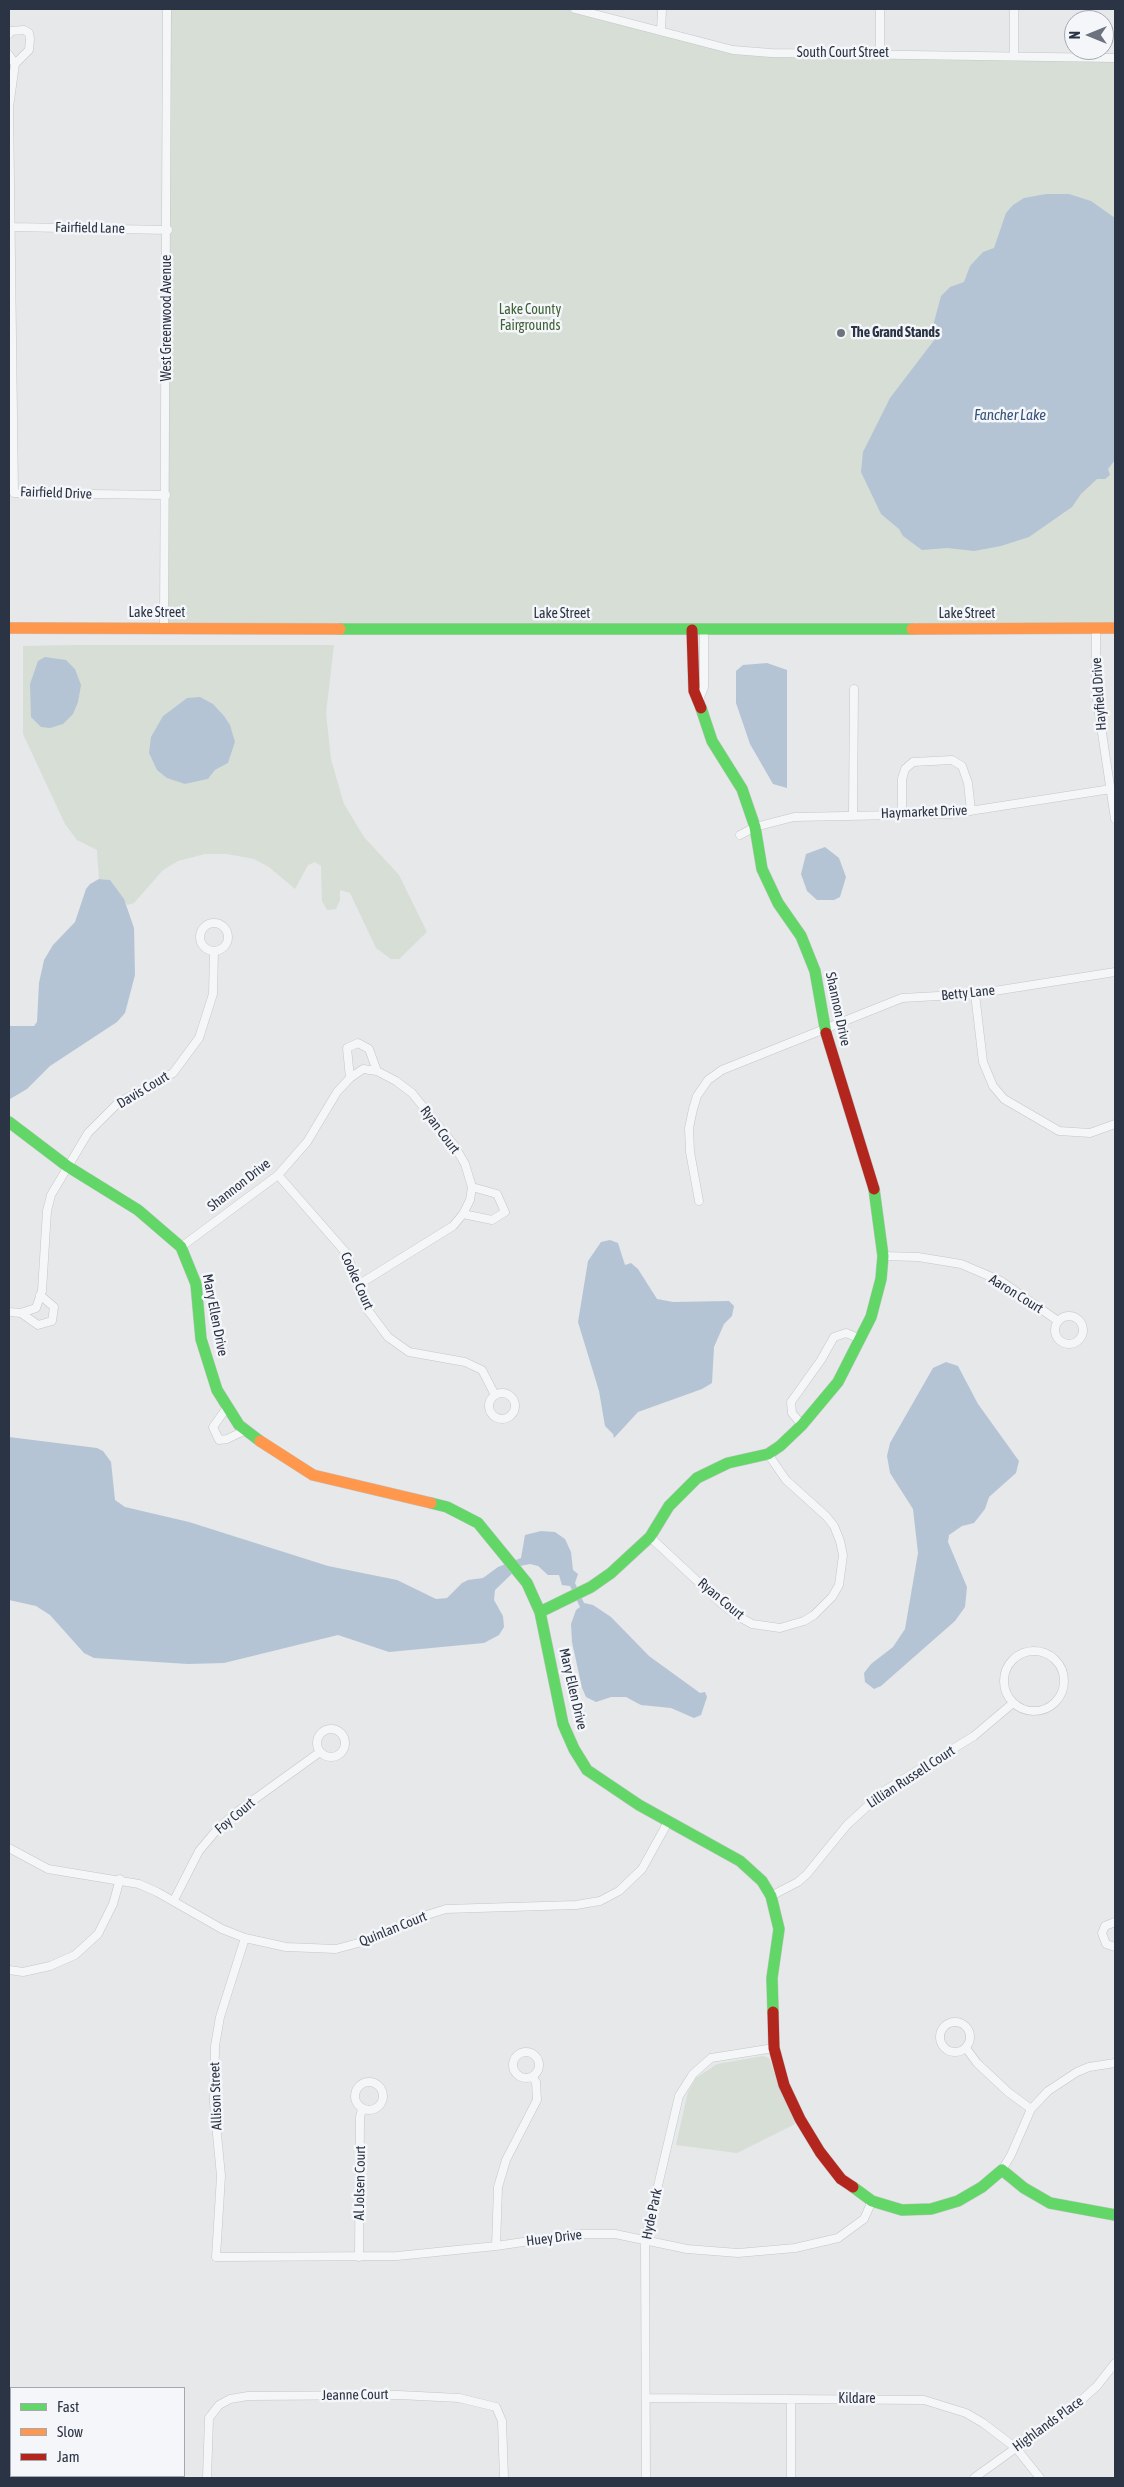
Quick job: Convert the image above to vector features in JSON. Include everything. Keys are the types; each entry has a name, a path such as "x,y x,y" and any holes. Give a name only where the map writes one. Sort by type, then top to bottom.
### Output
{"street":[{"name":"West Greenwood Avenue","path":"164,627 168,230 167,9"},
{"name":"South Court Street","path":"575,9 733,50 771,53 880,53 1115,58"},
{"path":"661,32 662,9"},
{"path":"880,9 880,53"},
{"path":"1014,9 1014,55"},
{"path":"9,34 11,31 24,30 29,33 30,39 29,50 15,64 9,55"},
{"name":"Fairfield Drive","path":"15,64 10,107 14,493 166,495"},
{"name":"Fairfield Lane","path":"11,226 168,230"},
{"name":"Lake Street","path":"9,628 698,630 1115,628"},
{"name":"Hayfield Drive","path":"1096,628 1096,693 1115,819"},
{"name":"Shannon Drive","path":"540,1612 591,1587 611,1573 650,1537 669,1506 697,1478 728,1463 768,1454 780,1446 802,1425 838,1382 861,1339 877,1298 883,1256 877,1202 825,1028 815,971 801,936 778,904 762,869 755,828 742,789 712,741 699,700 694,691 698,630"},
{"path":"853,814 854,689"},
{"path":"1106,760 1115,759"},
{"path":"902,814 902,779 905,769 913,762 952,760 962,766 968,783 971,811"},
{"name":"Haymarket Drive","path":"740,836 755,828 794,817 853,814 950,814 1111,789"},
{"name":"Davis Court","path":"21,1313 36,1308 40,1295 47,1211 51,1195 88,1132 118,1103 173,1073 199,1038 213,994 214,950"},
{"name":"Betty Lane","path":"700,1200 690,1152 690,1128 697,1096 708,1080 722,1070 902,998 975,994 1115,972"},
{"path":"975,994 983,1062 992,1086 1004,1099 1019,1110 1059,1131 1090,1134 1115,1124"},
{"path":"350,1078 347,1048 358,1043 369,1049 376,1071"},
{"name":"Shannon Drive","path":"181,1247 278,1175 307,1142 337,1092 350,1078 363,1069"},
{"name":"Ryan Court","path":"363,1069 376,1071 396,1081 418,1100 454,1145 465,1164 472,1187"},
{"name":"Mary Ellen Drive","path":"9,1122 67,1166 138,1210 181,1247 196,1284 201,1340 217,1390 239,1425 278,1454 313,1475 447,1507 478,1523 526,1583 540,1612 563,1724 574,1749 587,1770 601,1781 668,1822 746,1865 762,1881 771,1896 779,1928 772,1978 774,2048 784,2084 800,2120 820,2152 841,2179 872,2201 902,2210 931,2209 958,2201 982,2187 1002,2170"},
{"name":"Cooke Court","path":"278,1175 348,1254 367,1309 388,1337 410,1352 465,1362 482,1370 494,1394"},
{"path":"358,1285 453,1226 463,1214 470,1200 472,1187 497,1194 505,1212 492,1220 463,1214"},
{"name":"Aaron Court","path":"883,1256 918,1257 961,1264 1001,1281 1058,1321"},
{"path":"9,1312 21,1313 38,1325 52,1321 54,1307 40,1295"},
{"path":"802,1425 792,1413 791,1402 821,1360 834,1337 846,1333 861,1339"},
{"path":"228,1406 213,1427 219,1440 227,1439 246,1430"},
{"name":"Ryan Court","path":"650,1537 722,1604 752,1624 780,1628 804,1622 814,1615 832,1597 839,1585 843,1555 840,1541 834,1526 826,1516 786,1480 768,1454"},
{"path":"1032,1650 1051,1656 1059,1663 1063,1672 1062,1692 1050,1707 1040,1710 1021,1708 1013,1703 1007,1695 1004,1685 1007,1666 1022,1652 1032,1650"},
{"name":"Lillian Russell Court","path":"771,1896 798,1882 807,1874 853,1818 884,1791 974,1736 1013,1703"},
{"name":"Foy Court","path":"174,1900 199,1851 215,1832 234,1814 320,1752"},
{"name":"Quinlan Court","path":"9,1848 48,1869 139,1884 174,1900 215,1925 245,1938 286,1947 336,1949 373,1939 414,1919 446,1909 576,1905 600,1900 619,1891 642,1869 668,1822"},
{"path":"9,1970 23,1972 50,1966 75,1954 98,1934 113,1904 120,1880"},
{"path":"1115,1922 1105,1926 1102,1933 1106,1944 1115,1947"},
{"name":"Allison Street","path":"216,2257 221,2176 214,2103 216,2046 220,2016 245,1938"},
{"path":"961,2022 968,2029 971,2038 966,2048 953,2052 944,2047 941,2032 947,2024 961,2022"},
{"name":"Hyde Park","path":"646,2478 646,2241 679,2096 693,2074 711,2058 774,2048"},
{"path":"966,2048 977,2063 1031,2109"},
{"path":"1115,2063 1089,2067 1077,2072 1048,2091 1031,2109 1002,2170 1024,2188 1050,2203 1115,2215"},
{"path":"496,2246 498,2187 506,2160 537,2100 536,2082 532,2077"},
{"name":"Al Jolsen Court","path":"359,2257 360,2117 362,2109"},
{"name":"Huey Drive","path":"216,2257 407,2255 496,2246 578,2234 614,2234 687,2249 738,2252 795,2248 838,2238 864,2219 872,2201"},
{"name":"Highlands Place","path":"974,2478 1077,2404 1097,2386 1115,2363"},
{"name":"Jeanne Court","path":"207,2478 209,2418 219,2405 230,2399 248,2396 399,2395 459,2398 496,2407 502,2422 504,2478"},
{"name":"Kildare","path":"646,2398 924,2400 966,2413 1016,2448 1040,2478"},
{"path":"791,2399 791,2478"}],"green space":[{"name":"Lake County Fairgrounds","path":"167,9 575,9 730,48 1064,57 1064,60 1114,60 1115,58 1115,628 165,629"},
{"path":"334,645 326,713 331,759 344,804 364,837 399,875 427,932 399,959 391,959 376,948 350,893 340,890 340,900 336,909 327,910 322,901 321,866 315,862 308,865 295,889 269,867 254,859 227,854 205,854 178,861 163,870 134,903 127,905 110,880 99,879 97,850 77,840 65,824 23,734 23,646","holes":["187,698 235,742 228,763 215,770 208,779 185,784 163,716"]},
{"path":"763,2056 769,2058 795,2124 737,2153 676,2145 688,2092 696,2078 717,2064"}],"water":[{"name":"Fancher Lake","path":"1046,194 1069,194 1091,201 1115,218 1115,460 1108,469 1110,475 1105,479 1097,479 1081,494 1072,507 1029,537 1001,546 974,551 947,548 922,550 903,536 899,529 881,514 861,472 863,452 890,398 935,339 933,326 941,296 950,287 964,282 970,266 983,252 994,248 1006,213 1013,205 1024,198"},
{"path":"45,657 66,660 75,669 81,685 78,702 73,714 63,724 50,728 41,727 31,717 30,684 38,661"},
{"path":"767,663 787,670 787,788 773,784 750,744 736,703 736,671 743,665"},
{"path":"200,697 213,704 224,716 230,725 235,742 228,763 215,770 208,779 185,784 167,778 157,770 149,753 151,737 163,716 187,698"},
{"path":"825,847 839,858 846,877 840,897 834,900 817,900 807,891 801,874 806,854"},
{"path":"99,879 110,880 124,899 134,928 135,975 125,1013 117,1022 50,1066 27,1089 10,1099 9,1026 34,1026 37,1022 39,983 44,960 53,945 75,922 86,889 90,884"},
{"path":"610,1240 618,1243 625,1265 631,1263 638,1269 657,1299 673,1302 729,1301 734,1306 732,1316 724,1324 714,1347 712,1383 702,1389 638,1412 614,1438 613,1434 605,1426 599,1391 578,1322 588,1261 601,1242"},
{"path":"946,1362 958,1366 978,1404 1019,1461 1016,1473 989,1497 985,1509 974,1523 962,1526 949,1535 948,1542 967,1587 965,1607 955,1621 881,1686 874,1689 865,1682 864,1673 871,1664 893,1647 905,1629 918,1553 913,1509 890,1473 887,1456 890,1443 933,1368"},
{"path":"9,1437 97,1448 103,1451 111,1462 115,1500 125,1507 189,1522 328,1566 397,1580 436,1599 447,1598 462,1583 468,1580 483,1578 498,1567 521,1558 525,1535 541,1531 555,1532 565,1539 571,1552 573,1570 578,1574 575,1583 584,1603 593,1605 611,1617 649,1656 700,1693 705,1692 707,1697 701,1715 694,1718 671,1708 641,1705 626,1697 611,1697 596,1702 586,1697 582,1688 572,1642 571,1624 576,1610 580,1607 570,1586 562,1585 559,1575 548,1575 538,1566 530,1564 520,1566 495,1590 494,1600 503,1616 504,1627 499,1635 484,1643 389,1652 338,1635 224,1663 188,1664 94,1658 84,1653 50,1615 36,1606 9,1600"}],"traffic: fast":[{"path":"340,629 912,629"},
{"path":"701,708 712,741 742,789 755,827 762,869 778,903 801,936 815,971 826,1033"},
{"path":"9,1122 67,1166 138,1210 181,1247 196,1284 201,1339 217,1390 239,1425 260,1441"},
{"path":"540,1612 591,1587 611,1573 650,1537 669,1506 697,1478 728,1463 768,1454 780,1446 802,1425 838,1382 871,1317 881,1279 883,1256 874,1189"},
{"path":"431,1503 447,1507 478,1523 527,1583 540,1612 563,1724 574,1749 587,1770 639,1805 740,1861 762,1881 771,1896 779,1929 772,1978 773,2012"},
{"path":"853,2187 872,2201 902,2210 931,2209 958,2201 982,2187 1002,2170 1024,2188 1050,2203 1115,2215"}],"traffic: slow":[{"path":"9,628 340,629"},
{"path":"912,629 1115,628"},
{"path":"260,1441 313,1475 431,1503"}],"traffic: jam":[{"path":"692,630 694,691 701,708"},
{"path":"826,1033 874,1189"},
{"path":"773,2012 774,2048 784,2085 800,2119 820,2152 841,2179 853,2187"}],"place":[{"name":"The Grand Stands","path":"841,333"}]}
